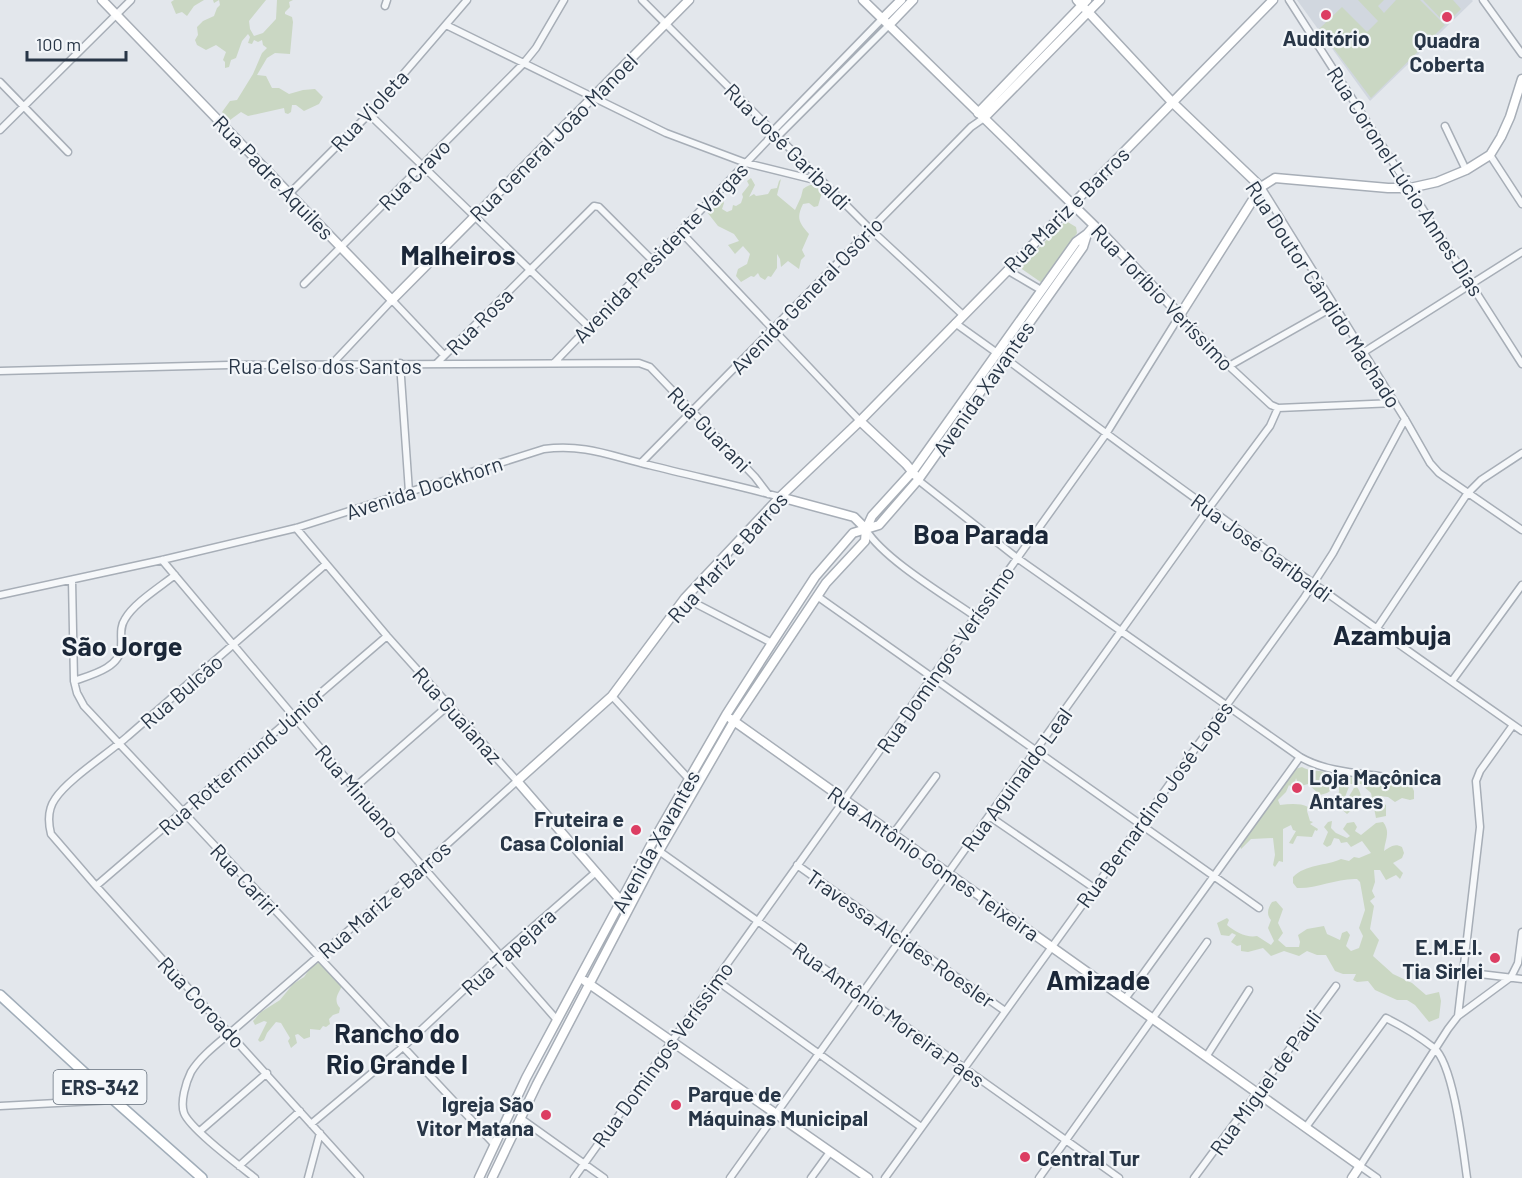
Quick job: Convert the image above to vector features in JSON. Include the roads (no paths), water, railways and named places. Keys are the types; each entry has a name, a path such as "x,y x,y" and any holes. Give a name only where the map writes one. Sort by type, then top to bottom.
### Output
{"main road":[{"name":"ERS-342","path":"0,995 114,1101 202,1178"}],"street":[{"name":"Rua Padre Aquiles","path":"102,0 342,246 444,356"},
{"path":"0,130 130,0"},
{"name":"Rua Violeta","path":"290,193 369,114 467,0"},
{"name":"Rua Cravo","path":"304,284 523,64 536,48 564,0"},
{"name":"Rua José Garibaldi","path":"642,0 870,229 963,315"},
{"name":"Rua General João Manoel","path":"392,300 689,0"},
{"name":"Rua Toríbio Veríssimo","path":"863,0 1072,204 1229,366 1264,400 1278,408"},
{"name":"Avenida Presidente Vargas","path":"767,141 779,137 885,22 901,0"},
{"name":"Avenida Presidente Vargas","path":"554,363 767,141 773,131 885,22 913,0"},
{"name":"Avenida General Osório","path":"641,464 971,127 1052,42 1084,4 1100,0"},
{"name":"Rua Mariz e Barros","path":"200,1131 186,1118 182,1106 192,1072 203,1058 423,866 612,696 685,598 780,497 860,421 1273,0"},
{"name":"Rua Coronel Lúcio Annes Dias","path":"1289,0 1473,284 1522,364"},
{"path":"1483,0 1522,54"},
{"name":"Rua Doutor Cândido Machado","path":"1084,4 1172,102 1261,187 1430,463 1439,473 1467,494 1522,530"},
{"path":"446,25 666,133 746,163 825,182"},
{"path":"1261,187 1267,181 1275,178 1388,188 1410,188 1437,182 1466,170 1490,154 1510,117 1522,79"},
{"path":"0,82 68,152"},
{"path":"369,114 589,327"},
{"path":"1445,126 1466,170"},
{"path":"1490,154 1522,204"},
{"name":"Rua Domingos Veríssimo","path":"574,1178 1106,434 1261,187"},
{"name":"Rua Rosa","path":"436,364 594,206 599,207 652,260"},
{"name":"Avenida Xavantes","path":"479,1178 557,1020 688,778 772,643 815,577 853,533 879,525 918,480 1001,356 1041,291 1076,242 1094,226"},
{"path":"680,231 860,421 913,471 918,480 1017,558 1300,757 1327,768 1387,777"},
{"name":"Avenida Xavantes","path":"492,1178 520,1118 659,850 734,721 817,596 865,541 866,529 872,516 913,471 1001,356 1083,247 1087,234"},
{"path":"1364,352 1522,252"},
{"path":"1007,270 1041,291"},
{"path":"331,365 392,300"},
{"path":"1229,366 1335,306"},
{"name":"Rua José Garibaldi","path":"955,323 1313,585 1518,728"},
{"path":"400,363 410,492"},
{"name":"Rua Celso dos Santos","path":"0,371 400,363 639,363 650,367"},
{"name":"Rua Guarani","path":"650,367 755,477 768,494"},
{"path":"1278,408 1395,403"},
{"name":"Rua Aguinaldo Leal","path":"730,1178 1270,426 1278,408"},
{"name":"Rua Bernardino José Lopes","path":"885,1178 1313,585 1405,419"},
{"name":"Avenida Dockhorn","path":"0,595 296,528 544,449 566,446 594,450 641,464 854,517 866,529"},
{"path":"1377,628 1467,494 1481,480 1522,453"},
{"path":"846,515 851,521 853,533"},
{"name":"Rua Guaianaz","path":"296,528 387,636 450,704 621,901"},
{"path":"866,529 872,539 901,565 976,617"},
{"name":"Rua Minuano","path":"162,560 293,717 557,1020"},
{"name":"Rua Bulcão","path":"49,825 50,811 62,790 119,744 326,564"},
{"path":"74,681 91,676 116,662 120,654 120,630 124,619 175,575"},
{"name":"Rua Cariri","path":"72,580 74,681 76,693 84,706 494,1144"},
{"path":"1452,681 1522,585"},
{"path":"817,596 1259,908"},
{"path":"685,598 772,643"},
{"name":"Rua Rottermund Júnior","path":"96,886 387,636"},
{"path":"612,696 688,778"},
{"path":"354,788 450,704"},
{"name":"Rua Antônio Gomes Teixeira","path":"726,715 1377,1178"},
{"path":"1458,1016 1480,827 1476,781 1480,771 1522,721"},
{"path":"1125,999 1300,757"},
{"path":"893,834 936,776"},
{"path":"989,816 1094,888"},
{"name":"Rua Coroado","path":"49,825 51,834 58,843 267,1072 360,1178"},
{"name":"Rua Antônio Moreira Paes","path":"659,850 1119,1178"},
{"name":"Travessa Alcides Roesler","path":"797,865 1005,1011"},
{"name":"Rua Tapejara","path":"311,1124 403,1047 500,956 596,872"},
{"path":"1352,1178 1458,1016 1511,977 1518,963 1522,933"},
{"path":"1039,1178 1207,942"},
{"path":"1463,972 1522,979"},
{"path":"580,977 868,1178"},
{"path":"716,980 921,1127"},
{"name":"Rua Miguel de Pauli","path":"1194,1178 1336,986"},
{"path":"1206,1056 1249,990"},
{"path":"1306,1128 1386,1018 1435,1049 1445,1064 1461,1134 1467,1178"},
{"path":"255,1178 200,1131 267,1072"},
{"path":"0,1106 114,1101"},
{"path":"239,1166 300,1111"},
{"path":"520,1118 604,1178"},
{"path":"308,1178 320,1133"},
{"path":"811,1178 830,1152"}],"place":[{"name":"Auditório","path":"1326,15"},
{"name":"Quadra Coberta","path":"1447,17"},
{"name":"Loja Maçônica Antares","path":"1297,788"},
{"name":"Fruteira e Casa Colonial","path":"636,830"},
{"name":"E.M.E.I. Tia Sirlei","path":"1495,958"},
{"name":"Parque de Máquinas Municipal","path":"676,1105"},
{"name":"Igreja São Vitor Matana","path":"546,1115"},
{"name":"Central Tur","path":"1025,1157"}],"district":[{"name":"Malheiros","path":"458,254"},
{"name":"Boa Parada","path":"981,533"},
{"name":"Azambuja","path":"1392,634"},
{"name":"São Jorge","path":"122,645"},
{"name":"Amizade","path":"1098,979"},
{"name":"Rancho do Rio Grande I","path":"397,1048"}]}
